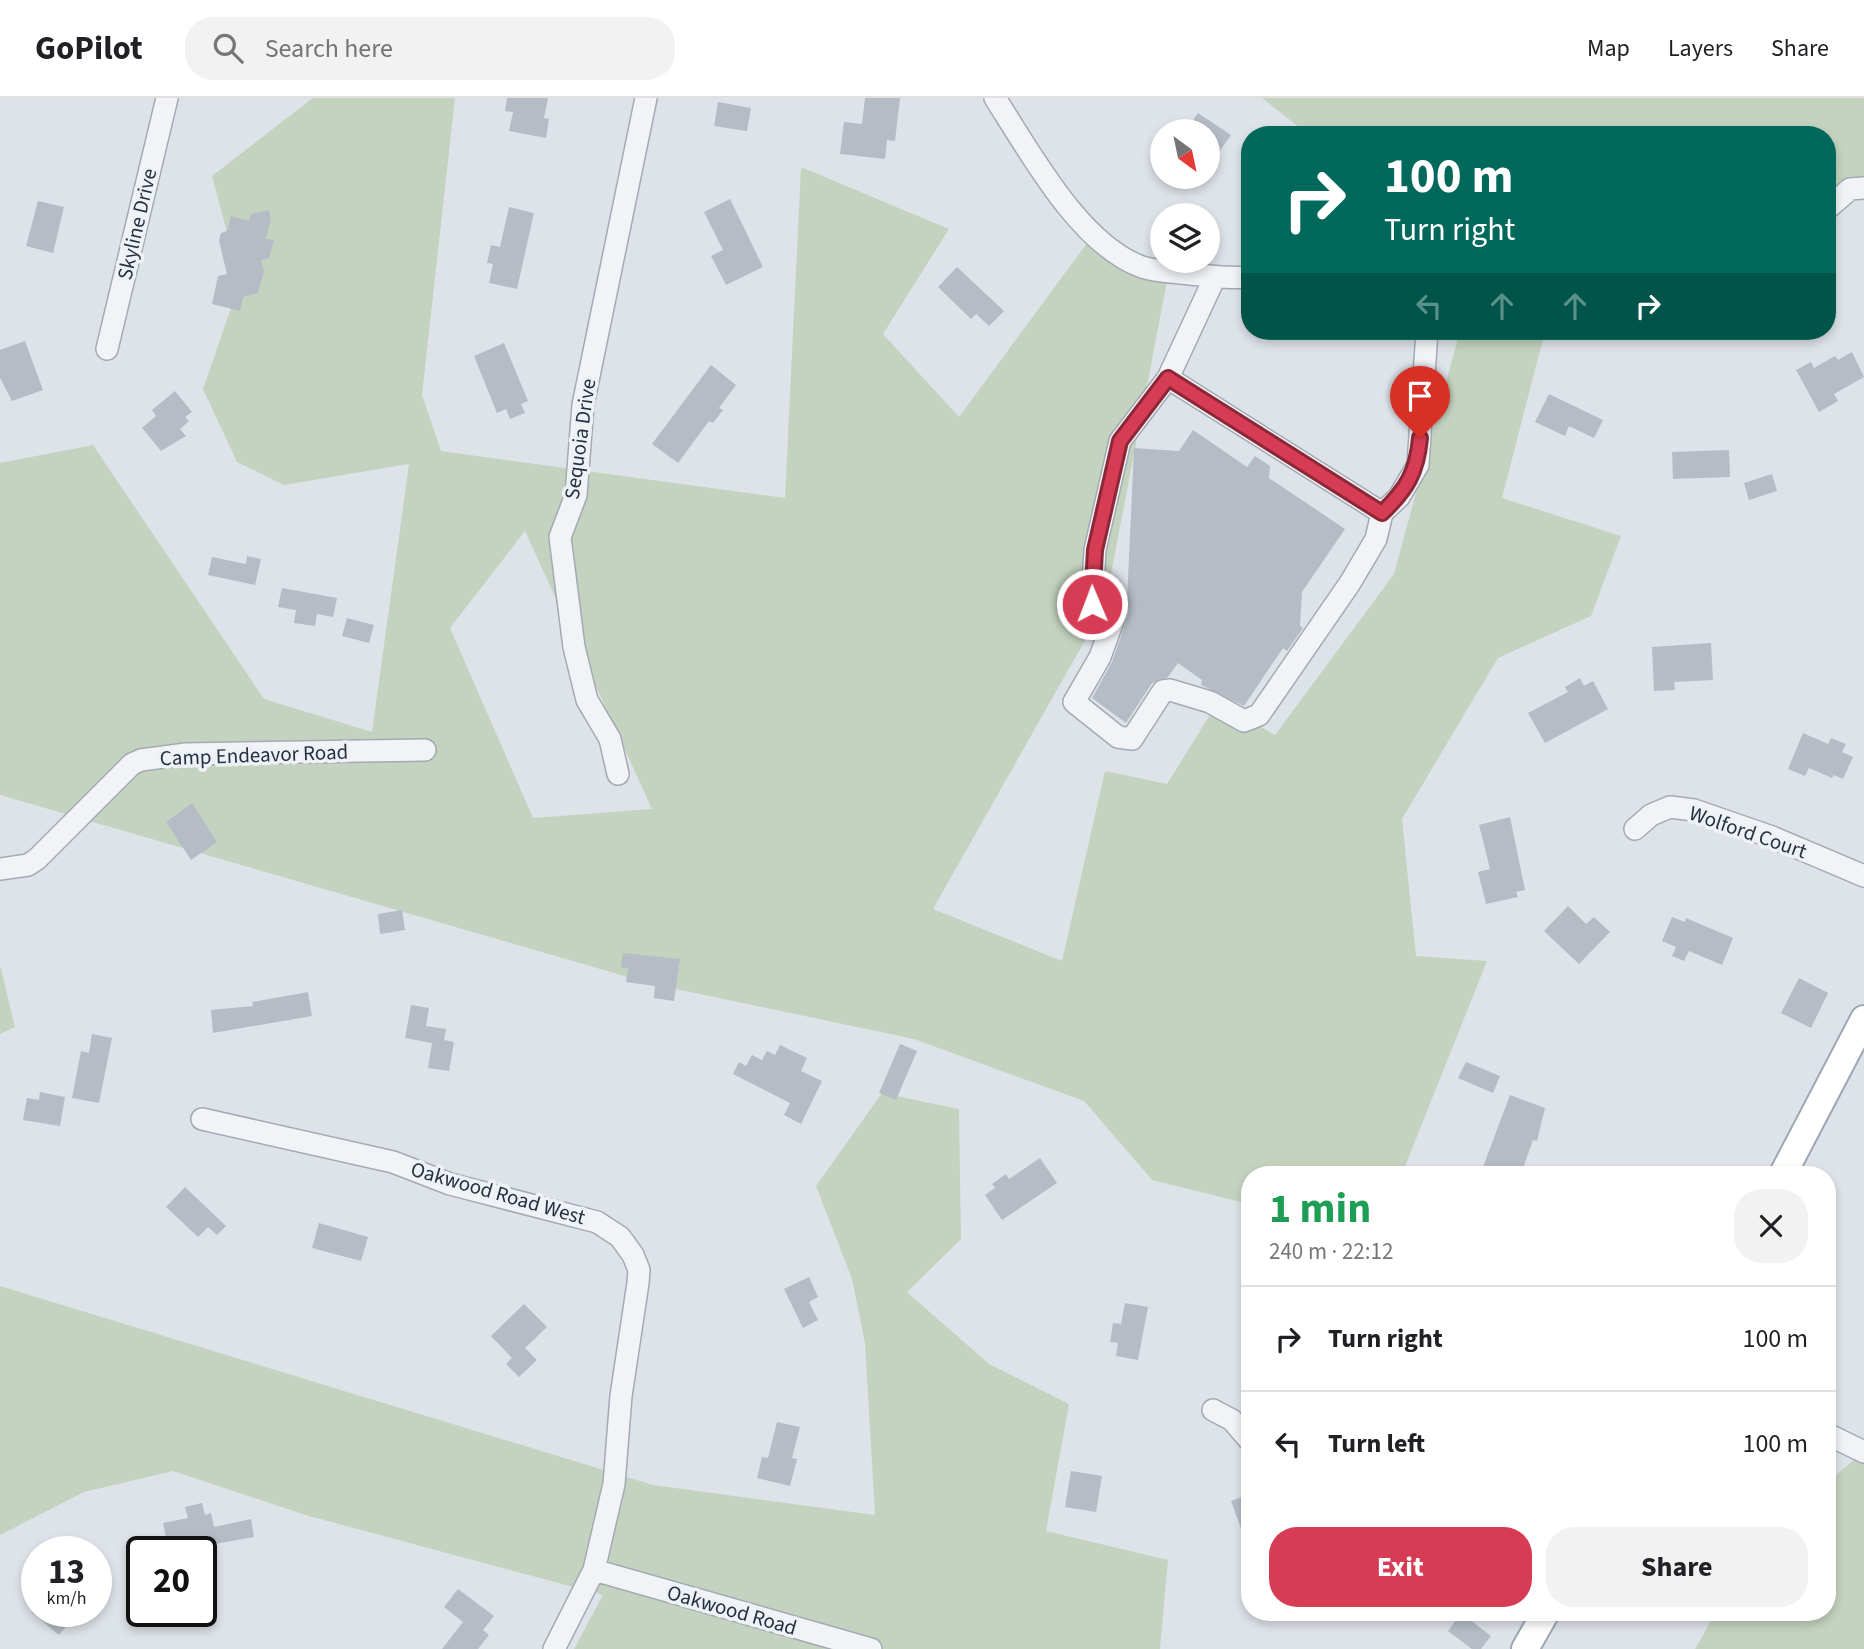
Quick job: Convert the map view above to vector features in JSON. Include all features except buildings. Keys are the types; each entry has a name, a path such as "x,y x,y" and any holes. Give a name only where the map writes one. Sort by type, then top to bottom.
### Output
{"main road":[{"path":"1787,1166 1864,1019"},
{"path":"1525,1649 1537,1621"}],"street":[{"name":"Skyline Drive","path":"107,349 167,98"},
{"name":"Sequoia Drive","path":"618,774 610,739 587,700 577,660 560,537 576,495 583,405 646,98"},
{"path":"995,98 1052,184 1080,219 1112,250 1145,268 1215,277 1241,277"},
{"path":"1836,201 1850,189 1864,188"},
{"path":"1215,277 1168,378 1120,441 1091,569 1092,604 1114,618 1100,657 1073,702 1118,737 1132,739 1163,691 1170,690 1210,702 1244,721 1259,715 1350,583 1376,539 1382,513 1399,497 1418,465 1426,340"},
{"path":"1168,378 1382,513"},
{"name":"Camp Endeavor Road","path":"0,869 19,867 37,859 132,764 141,760 186,754 425,750"},
{"name":"Wolford Court","path":"1635,829 1651,815 1670,807 1694,810 1772,837 1864,876"},
{"name":"Oakwood Road West","path":"202,1119 393,1162 450,1184 597,1222 620,1237 633,1255 639,1270 638,1283 621,1396 614,1484 594,1570 554,1649"},
{"path":"1213,1410 1232,1420 1241,1430"},
{"path":"1836,1438 1864,1452"},
{"name":"Oakwood Road","path":"594,1570 871,1649"}],"green space":[{"path":"313,98 455,98 422,395 441,451 785,498 801,167 949,229 883,334 959,417 1093,235 1150,262 1150,273 1169,273 1105,605 933,909 1062,961 1105,771 1167,784 1218,702 1275,735 1394,574 1458,340 1543,340 1502,498 1621,536 1591,616 1498,658 1402,819 1416,956 1487,961 1405,1166 1241,1166 1241,1202 1152,1180 1084,1101 914,1039 652,984 0,795 0,463 93,445 264,699 372,732 409,464 284,485 237,462 203,389 240,282 212,176","holes":["525,531 652,809 533,818 450,628"]},
{"path":"1262,98 1864,98 1864,179 1851,177 1836,187 1836,126 1298,126"},
{"path":"0,965 15,1027 0,1034"},
{"path":"882,1093 959,1109 961,1239 907,1292 989,1364 1069,1404 1046,1531 1168,1560 1160,1649 574,1649 603,1595 309,1516 173,1471 84,1492 0,1535 0,1286 653,1485 875,1515 865,1343 852,1279 816,1186"},
{"path":"1864,1451 1864,1649 1695,1649 1711,1621 1836,1621 1836,1475"}],"route":[{"path":"1092,604 1091,569 1120,441 1168,378 1382,513 1399,497 1418,465 1420,438"}]}
